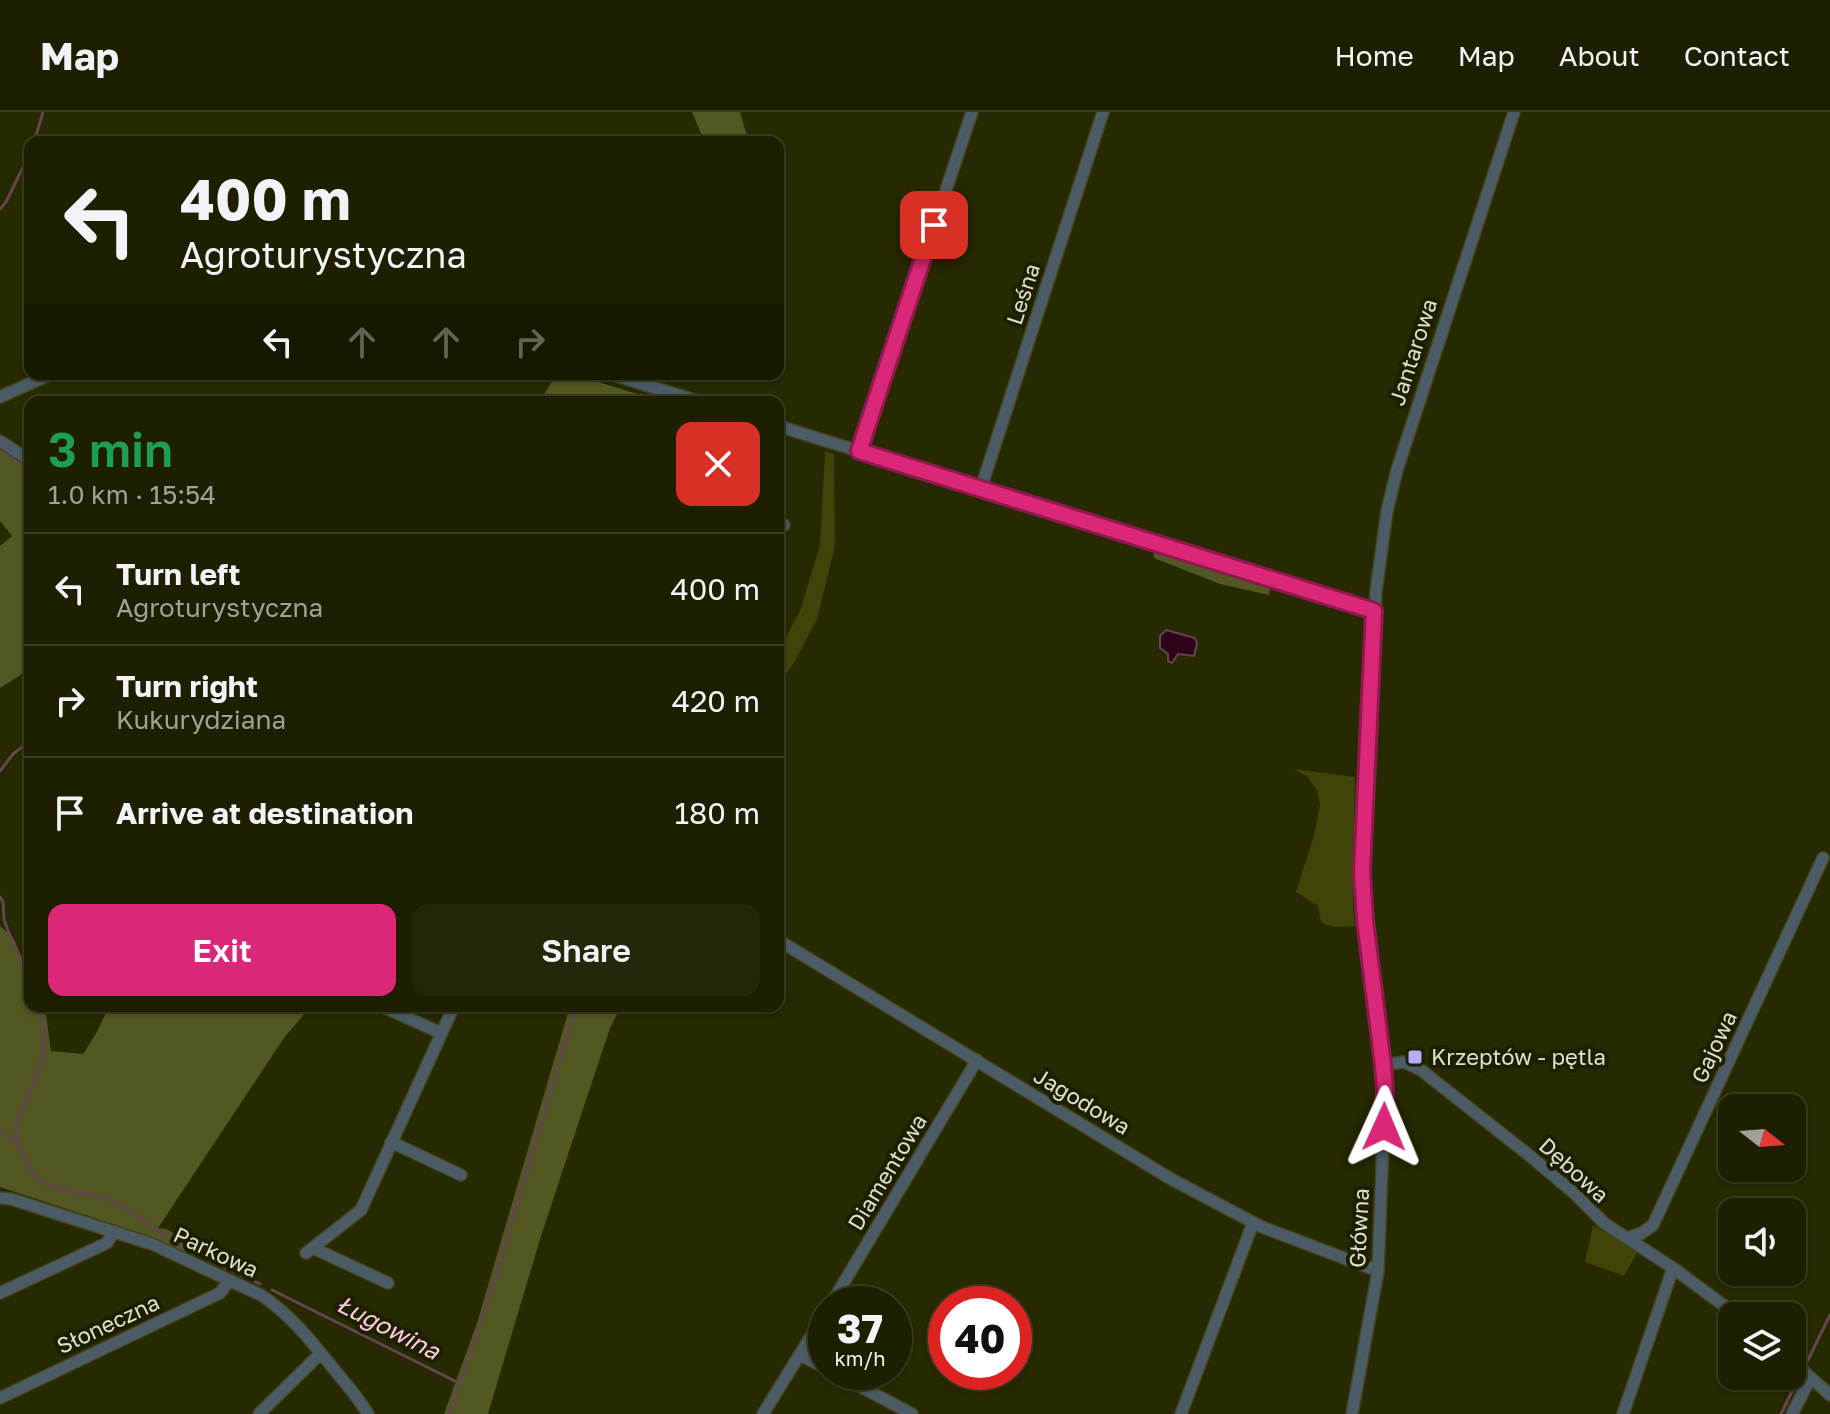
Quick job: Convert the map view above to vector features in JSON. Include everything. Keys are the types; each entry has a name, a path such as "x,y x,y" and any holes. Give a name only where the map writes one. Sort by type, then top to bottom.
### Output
{"street":[{"path":"859,451 972,112"},
{"name":"Leśna","path":"981,488 1103,112"},
{"name":"Jantarowa","path":"1374,611 1386,519 1397,470 1514,112"},
{"path":"0,397 38,380"},
{"path":"630,380 682,396"},
{"path":"784,428 1374,611"},
{"path":"0,441 24,457"},
{"name":"Główna","path":"1352,1414 1378,1271 1384,1102 1383,1065 1363,892 1362,852 1374,611"},
{"name":"Gajowa","path":"1627,1238 1653,1225 1823,858"},
{"name":"Jagodowa","path":"784,944 1171,1179 1253,1223 1378,1271"},
{"path":"394,1012 441,1033"},
{"path":"388,1283 309,1251 361,1210 451,1012"},
{"name":"Diamentowa","path":"842,1286 977,1060"},
{"name":"Dębowa","path":"1383,1065 1404,1062 1421,1070 1540,1164 1604,1223 1719,1302"},
{"path":"391,1142 461,1175"},
{"name":"Parkowa","path":"0,1198 114,1231 172,1252 261,1295 305,1333 368,1414"},
{"path":"1181,1414 1253,1223"},
{"path":"0,1293 107,1243 114,1231"},
{"path":"1623,1414 1673,1268"},
{"name":"Słoneczna","path":"0,1398 220,1293 229,1281"},
{"path":"763,1414 808,1342"},
{"path":"259,1414 321,1353"},
{"path":"800,1355 808,1359"},
{"path":"1806,1375 1830,1395"},
{"path":"1792,1414 1810,1379"},
{"path":"867,1390 912,1414"}],"shaded area":[{"path":"825,451 834,454 835,546 817,619 784,677 784,641 800,611 820,545"},
{"path":"1166,630 1195,638 1194,656 1178,654 1172,663 1168,661 1168,654 1160,648 1160,636"},
{"path":"1293,769 1355,777 1355,926 1333,927 1321,922 1318,906 1296,892 1320,805 1317,791 1308,777"},
{"path":"1593,1225 1638,1251 1624,1276 1585,1262"}],"green space":[{"path":"692,112 740,112 747,136 702,136"},
{"path":"553,380 592,380 644,396 543,396"},
{"path":"0,445 24,460 24,673 0,688 0,546 12,536 0,521"},
{"path":"1153,549 1271,584 1269,595 1220,584 1154,558"},
{"path":"0,926 13,937 24,962 24,1012 45,1012 51,1051 83,1054 106,1012 306,1012 284,1038 158,1228 191,1242 185,1253 155,1238 0,1187"},
{"path":"568,1012 618,1012 541,1236 488,1414 444,1414 477,1323"}],"waterway":[{"name":"Ługowina","path":"36,136 43,112"},
{"name":"Ługowina","path":"0,209 24,165"},
{"name":"Ługowina","path":"0,450 24,466"},
{"name":"Ługowina","path":"0,771 24,746"},
{"name":"Ługowina","path":"0,897 4,920 24,972"},
{"name":"Ługowina","path":"40,1012 44,1033 42,1058 16,1130 17,1142 32,1173 50,1185 115,1202 194,1254"},
{"path":"450,1414 490,1295 575,1012"},
{"path":"0,1130 17,1144"},
{"name":"Ługowina","path":"206,1259 260,1284"},
{"name":"Ługowina","path":"272,1290 461,1384"},
{"path":"1806,1364 1830,1315"},
{"path":"1781,1414 1793,1390"}],"place":[{"name":"Krzeptów - pętla","path":"1415,1057"}],"route":[{"path":"934,225 859,451 1374,611 1362,872 1383,1065 1384,1127"}]}
